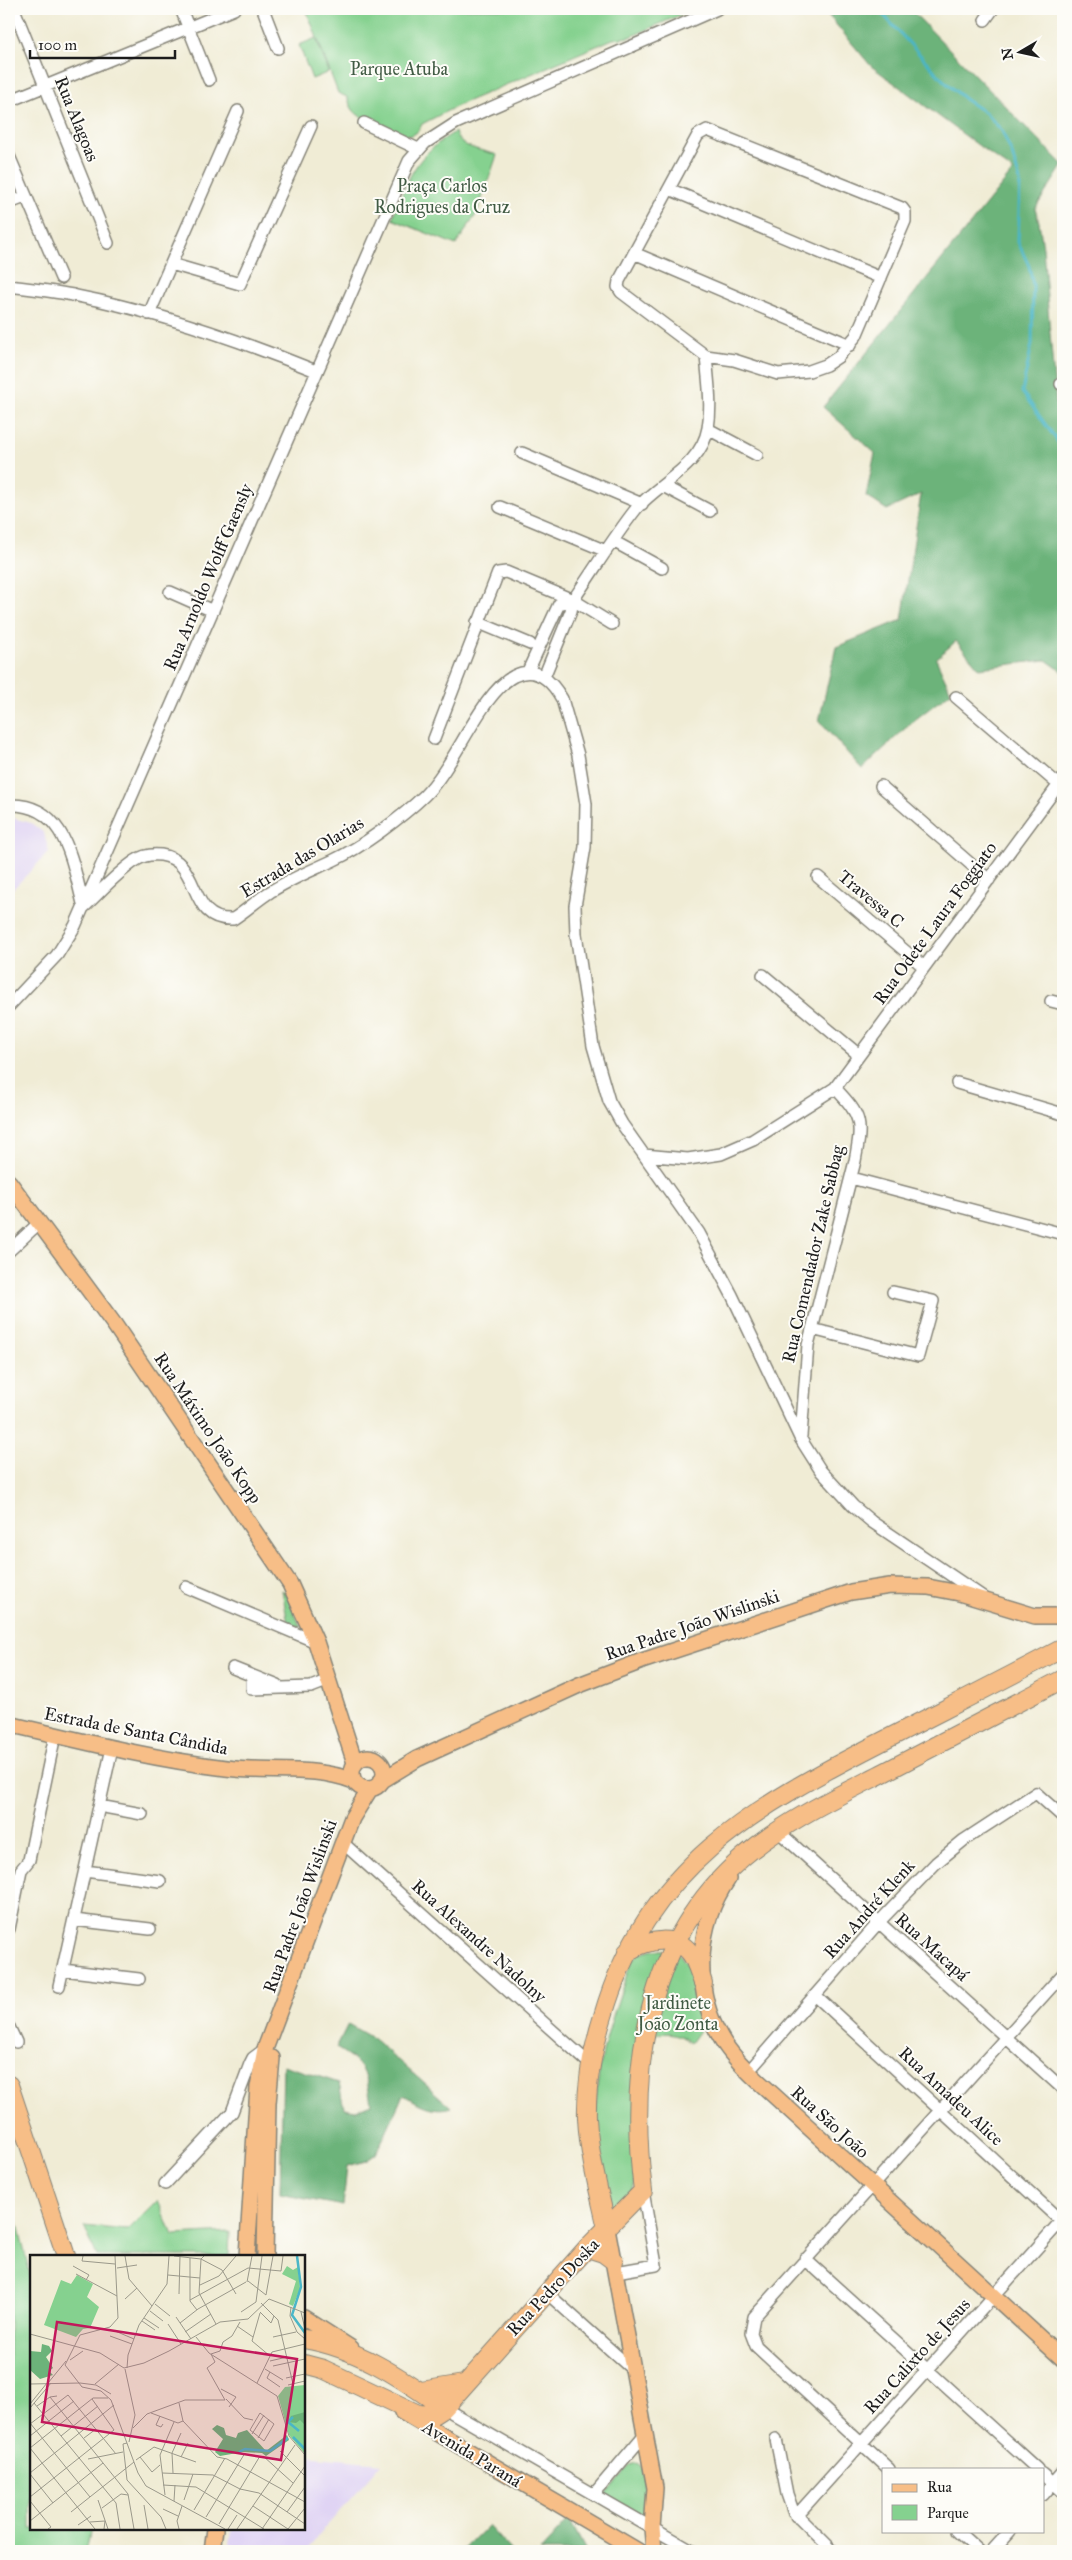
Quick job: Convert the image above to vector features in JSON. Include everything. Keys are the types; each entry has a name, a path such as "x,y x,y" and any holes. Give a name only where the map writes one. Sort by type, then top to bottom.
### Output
{"highway":[{"path":"607,2228 587,2117 591,2065 607,2002 627,1952 651,1913 686,1869 725,1834 750,1816 814,1777 1063,1648"},
{"path":"1043,1689 1038,1679 1037,1668 1046,1657"},
{"path":"643,2190 637,2138 640,2073 652,2007 662,1971 674,1943 705,1896 743,1857 808,1812 1063,1679"},
{"path":"627,1952 641,1944 652,1941 674,1943 686,1949 692,1956 703,1983"},
{"path":"9,2085 66,2255"},
{"name":"Rua Pedro Doska","path":"437,2411 643,2190"},
{"path":"600,2197 596,2222 587,2248 603,2252 615,2266"},
{"path":"305,2339 348,2351 378,2365 424,2394 437,2411 418,2414 363,2389"},
{"name":"Avenida Paraná","path":"305,2364 323,2369 363,2389"},
{"path":"424,2394 464,2384"}],"main road":[{"name":"Rua Máximo João Kopp","path":"9,1182 114,1324 300,1601 341,1714 367,1760"},
{"name":"Rua Padre João Wislinski","path":"247,2255 258,2087 265,2049 365,1784 417,1758 609,1672 851,1592 871,1588 910,1586 958,1592 992,1603"},
{"path":"992,1603 1035,1616 1063,1616"},
{"name":"Estrada de Santa Cândida","path":"9,1724 166,1760 228,1769 318,1771 367,1760"},
{"name":"Rua Padre João Wislinski","path":"367,1760 389,1762 417,1758"},
{"path":"367,1760 382,1767 365,1784 352,1772 367,1760"},
{"name":"Estrada de Santa Cândida","path":"318,1771 365,1784"},
{"name":"Rua São João","path":"743,1857 721,1889 710,1913 702,1954 703,1983 709,2010 716,2029 728,2049 748,2072 1063,2359"},
{"name":"Rua Padre João Wislinski","path":"265,2255 269,2086 282,2007"},
{"path":"255,2136 261,2142 264,2150 266,2192"},
{"path":"607,2228 656,2494 653,2541"},
{"path":"305,2319 378,2365"},
{"name":"Avenida Paraná","path":"363,2389 638,2551"},
{"path":"212,2551 215,2530"}],"street":[{"name":"Rua Alagoas","path":"14,9 108,243"},
{"path":"181,9 208,80"},
{"path":"9,101 234,9"},
{"path":"263,9 278,48"},
{"name":"Rua Arnoldo Wolff Gaensly","path":"9,1006 57,955 68,939 84,908 400,177 418,149 433,136 456,123 717,9"},
{"path":"985,20 993,9"},
{"path":"149,314 238,111"},
{"path":"364,123 418,149"},
{"path":"171,264 240,284 311,126"},
{"path":"712,130 902,208 905,212 905,221 862,325 850,345 826,365 794,374 766,372 734,360 706,356 621,292 618,287 620,281 669,189 698,135 703,131 712,130"},
{"path":"9,156 61,278"},
{"path":"669,189 881,278"},
{"path":"9,203 25,197"},
{"path":"634,253 850,345"},
{"path":"10,288 76,296 149,314 244,342 316,371"},
{"path":"544,677 571,611 572,600 613,541 642,504 696,456 708,429 706,356"},
{"path":"708,429 757,455"},
{"path":"522,453 642,504"},
{"path":"663,486 710,511"},
{"path":"500,507 606,551"},
{"path":"613,541 662,568"},
{"path":"434,738 494,577 501,572 572,600 612,624"},
{"path":"170,592 212,610"},
{"path":"572,600 559,604 528,671 544,677 556,687 562,699 584,782 586,804 585,847 574,918 593,1046 609,1100 622,1124 684,1209 711,1255 800,1438 821,1471 859,1511 892,1536 992,1603"},
{"path":"477,622 530,644"},
{"path":"544,637 557,643"},
{"name":"Estrada das Olarias","path":"84,908 135,861 145,855 159,855 171,857 180,863 208,912 217,918 233,919 269,892 349,852 422,799 447,769 497,689 516,675 528,671"},
{"path":"956,697 1061,782"},
{"name":"Rua Odete Laura Foggiato","path":"835,1088 1061,782"},
{"path":"881,786 989,880"},
{"path":"9,805 31,807 42,812 57,827 68,851 84,908"},
{"name":"Travessa C","path":"818,877 924,967"},
{"path":"763,975 859,1055"},
{"path":"1051,1001 1063,1004"},
{"path":"957,1083 1063,1114"},
{"path":"644,1155 688,1159 721,1154 753,1140 835,1088"},
{"name":"Rua Comendador Zake Sabbag","path":"800,1438 806,1358 851,1178 860,1125 854,1109 835,1088"},
{"path":"851,1178 1063,1234"},
{"path":"9,1252 38,1223"},
{"path":"812,1329 918,1356 933,1301 894,1292"},
{"path":"186,1586 316,1642"},
{"path":"233,1668 252,1676 252,1689 311,1686 330,1680"},
{"path":"9,1929 21,1870 29,1860 55,1735"},
{"path":"59,1986 112,1748"},
{"name":"Rua André Klenk","path":"748,2072 879,1922 950,1850 1036,1793 1063,1817"},
{"path":"99,1806 142,1814"},
{"name":"Rua Macapá","path":"778,1831 1063,2088"},
{"name":"Rua Alexandre Nadolny","path":"343,1844 591,2065"},
{"path":"84,1871 160,1881"},
{"path":"74,1920 150,1929"},
{"path":"62,1970 139,1979"},
{"path":"888,2468 762,2351 753,2339 754,2317 1006,2037 1059,1987 1063,1974"},
{"name":"Rua Amadeu Alice","path":"815,1995 1062,2221"},
{"path":"9,2027 16,2042"},
{"path":"165,2184 232,2112 253,2058 265,2049"},
{"path":"615,2266 656,2265 643,2190"},
{"name":"Rua Calixto de Jesus","path":"796,2516 1062,2221"},
{"path":"805,2259 1036,2468"},
{"path":"547,2293 634,2371"},
{"name":"Avenida Paraná","path":"437,2411 594,2494 653,2541 692,2551"},
{"path":"594,2494 645,2434"},
{"path":"776,2439 787,2494 796,2516 834,2551"},
{"path":"1044,2493 1063,2472"},
{"path":"1044,2475 1063,2492"},
{"path":"958,2532 979,2551"},
{"path":"992,2551 1009,2532"}],"shaded area":[{"path":"9,817 31,823 44,833 49,852 9,893"},
{"path":"305,2456 382,2463 305,2551 229,2551 232,2530 305,2530"}],"green space":[{"name":"Parque Atuba","path":"306,9 694,9 630,37 613,39 461,104 422,124 416,133 407,136 384,129 361,117 353,110 347,97 338,93"},
{"path":"823,9 910,9 1063,165 1035,209 1043,248 1056,405 1063,424 1063,672 1046,660 979,668 956,641 936,659 951,692 912,722 862,769 819,721 836,647 902,620 921,494 887,510 866,496 875,453 823,407 1013,171 871,66"},
{"path":"316,38 329,72 312,79 299,45"},
{"name":"Praça Carlos Rodrigues da Cruz","path":"455,132 461,142 466,145 497,155 477,213 456,245 392,219 414,169 430,150"},
{"path":"282,1590 287,1594 301,1628 288,1624"},
{"path":"654,1950 664,1950 634,2183 630,2193 612,2217 601,2163 597,2130 597,2086 600,2065 611,2022 632,1960 639,1954"},
{"name":"Jardinete João Zonta","path":"677,1952 688,1967 703,2025 690,2043 686,2039 673,2034 652,2035"},
{"path":"348,2024 374,2039 451,2107 444,2109 432,2108 403,2095 376,2154 366,2161 347,2166 343,2206 280,2194 283,2065 339,2083 344,2108 356,2110 371,2104 368,2084 362,2070 353,2059 336,2048"},
{"path":"158,2200 173,2235 230,2232 229,2255 97,2255 84,2226 128,2230"},
{"path":"9,2206 14,2207 30,2275 30,2530 91,2530 86,2551 9,2551"},
{"path":"637,2464 643,2469 647,2492 644,2517 605,2494 629,2466"},
{"path":"569,2519 586,2551 540,2551"},
{"path":"488,2525 512,2551 462,2551"}],"waterway":[{"path":"878,9 943,80 966,100 986,113 1002,131 1012,154 1020,181 1018,242 1029,266 1033,285 1032,344 1022,392 1061,446"}]}
